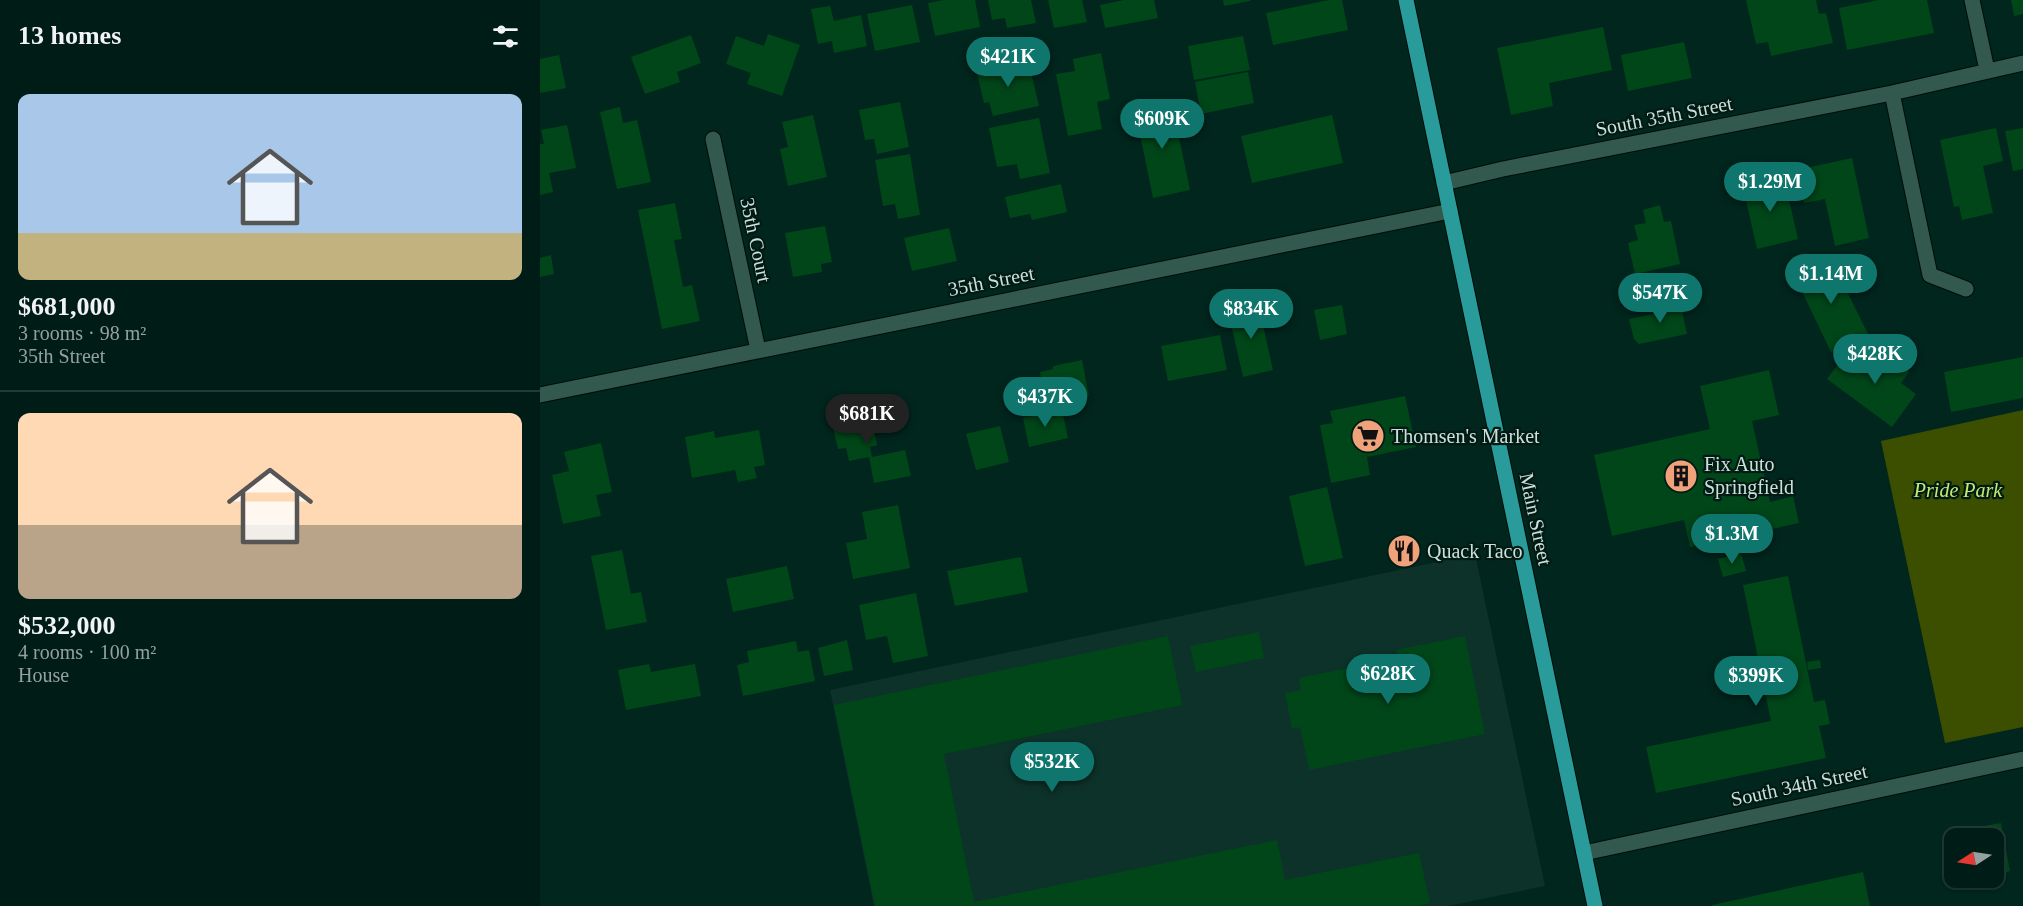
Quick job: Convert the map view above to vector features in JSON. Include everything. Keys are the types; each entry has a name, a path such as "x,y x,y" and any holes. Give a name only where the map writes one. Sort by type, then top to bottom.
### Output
{"main road":[{"name":"Main Street","path":"1406,0 1595,906"}],"street":[{"path":"1972,0 1987,70"},
{"name":"South 35th Street","path":"1444,183 1503,169 1892,93 2023,63"},
{"path":"1892,93 1929,275 1966,289"},
{"name":"35th Court","path":"713,139 758,350"},
{"name":"35th Street","path":"540,395 1450,211"},
{"name":"South 34th Street","path":"1584,853 2023,759"}],"shaded area":[{"path":"1475,554 1545,886 1448,906 874,906 830,690"}],"green space":[{"name":"Pride Park","path":"2023,410 2023,727 1945,743 1881,441"}],"building":[{"path":"944,0 975,0 980,27 935,36 928,3"},
{"path":"988,0 1031,0 1036,23 1007,28 1005,18 992,20"},
{"path":"1048,0 1082,0 1087,22 1054,28"},
{"path":"1124,0 1154,0 1158,18 1105,28 1100,5"},
{"path":"1223,0 1250,0 1250,1 1224,6"},
{"path":"1329,0 1342,0 1348,30 1273,45 1266,13"},
{"path":"1746,0 1816,0 1819,14 1826,13 1833,43 1771,56 1768,42 1756,44"},
{"path":"1879,0 1927,0 1934,33 1847,50 1839,8"},
{"path":"2011,0 2023,0 2023,14 2014,16"},
{"path":"912,5 920,42 875,51 867,14"},
{"path":"830,6 834,21 861,15 867,46 834,53 832,41 818,44 811,9"},
{"path":"1603,27 1612,70 1549,83 1553,106 1511,115 1497,48"},
{"path":"768,34 800,45 782,96 747,84 751,73 726,64 736,36 764,46"},
{"path":"691,35 701,63 677,72 680,82 645,94 631,57"},
{"path":"1243,36 1250,70 1194,80 1188,46"},
{"path":"1684,42 1692,78 1628,91 1621,55"},
{"path":"1101,53 1110,99 1097,102 1102,129 1068,136 1056,74 1075,71 1073,59"},
{"path":"559,55 566,88 540,93 540,59"},
{"path":"1008,62 1009,68 1029,64 1039,106 993,116 989,102 984,103 976,69"},
{"path":"1248,72 1254,103 1201,114 1195,82"},
{"path":"900,102 909,147 877,154 874,139 865,140 859,110"},
{"path":"1172,103 1190,190 1153,198 1135,110"},
{"path":"620,107 623,123 637,120 651,182 617,189 600,112"},
{"path":"813,115 827,177 788,186 780,149 788,147 782,122"},
{"path":"1332,115 1343,163 1252,183 1241,136"},
{"path":"1039,118 1050,173 1020,179 1017,164 997,167 989,128"},
{"path":"567,125 576,168 549,173 553,192 540,195 540,144 544,144 541,130"},
{"path":"1996,128 2003,161 1983,166 1993,213 1962,220 1959,206 1954,207 1940,140"},
{"path":"2023,128 2023,169 2013,171 2005,131"},
{"path":"910,154 920,215 898,219 895,204 883,206 875,160"},
{"path":"1852,158 1869,238 1835,246 1825,199 1804,203 1797,170"},
{"path":"1784,178 1798,239 1757,249 1743,187"},
{"path":"1061,184 1067,212 1032,220 1030,214 1010,218 1005,197"},
{"path":"675,203 682,239 674,240 683,287 692,285 700,321 662,329 638,210"},
{"path":"1660,205 1664,222 1671,221 1680,264 1635,274 1628,243 1638,240 1634,225 1646,223 1643,210"},
{"path":"825,226 832,262 821,264 822,272 793,277 785,233"},
{"path":"949,228 957,261 912,271 904,238"},
{"path":"551,255 554,274 540,277 540,258"},
{"path":"1830,257 1868,334 1831,352 1794,275"},
{"path":"1680,301 1687,334 1639,344 1634,339 1629,319 1658,313 1656,306"},
{"path":"1258,303 1273,370 1243,377 1228,311"},
{"path":"1342,305 1347,334 1320,340 1314,310"},
{"path":"1220,335 1227,370 1168,381 1161,346"},
{"path":"1857,351 1873,362 1881,352 1909,372 1901,383 1916,394 1892,427 1827,379 1842,359 1848,363"},
{"path":"2023,357 2023,398 1951,412 1944,372"},
{"path":"1082,360 1089,396 1046,404 1040,372 1053,369 1053,366"},
{"name":"Fix Auto Springfield","path":"1769,370 1779,415 1752,421 1770,502 1793,496 1799,523 1690,547 1684,520 1612,536 1594,455 1710,429 1700,386"},
{"name":"Thomsen's Market","path":"1405,396 1416,447 1367,457 1370,475 1331,483 1320,425 1333,423 1330,411"},
{"path":"869,406 877,445 870,447 872,457 905,450 911,476 874,483 869,457 849,461 846,448 838,449 830,414"},
{"path":"1062,410 1068,438 1029,447 1023,418"},
{"path":"1000,426 1009,462 976,470 966,434"},
{"path":"759,430 765,465 754,467 757,478 738,482 735,470 692,478 685,437 714,431 715,438"},
{"path":"601,443 612,492 596,495 601,516 563,524 552,475 569,471 564,452"},
{"path":"1327,487 1343,558 1305,566 1289,496"},
{"path":"898,505 910,568 853,579 846,543 867,539 862,512"},
{"path":"622,550 631,594 641,592 647,622 606,630 591,556"},
{"path":"1741,553 1746,571 1723,577 1718,559"},
{"path":"1021,557 1028,592 955,606 947,571"},
{"path":"787,566 794,599 733,612 726,579"},
{"path":"1788,576 1814,702 1825,700 1830,724 1819,726 1826,758 1656,793 1646,747 1771,721 1743,585"},
{"path":"916,593 928,656 893,663 887,636 866,640 859,605"},
{"path":"1259,632 1264,658 1196,672 1190,646"},
{"path":"1168,636 1182,705 944,754 974,902 1277,840 1285,880 1419,853 1430,903 1417,906 875,906 834,705"},
{"path":"1465,636 1485,734 1309,770 1300,727 1292,729 1285,693 1301,690 1299,678 1398,658 1396,650"},
{"path":"847,640 853,670 824,676 818,648"},
{"path":"796,641 798,652 809,650 815,681 743,696 737,665 749,662 747,651"},
{"path":"1820,660 1821,668 1808,670 1807,662"},
{"path":"649,664 651,672 695,664 701,696 626,710 618,670"},
{"path":"2001,823 2002,828 1972,828"},
{"path":"2004,839 2010,871 2004,872"},
{"path":"1863,872 1870,906 1712,906 1712,905"}],"place":[{"name":"Thomsen's Market","path":"1368,436"},
{"name":"Fix Auto Springfield","path":"1681,476"},
{"name":"Quack Taco","path":"1404,551"}]}
